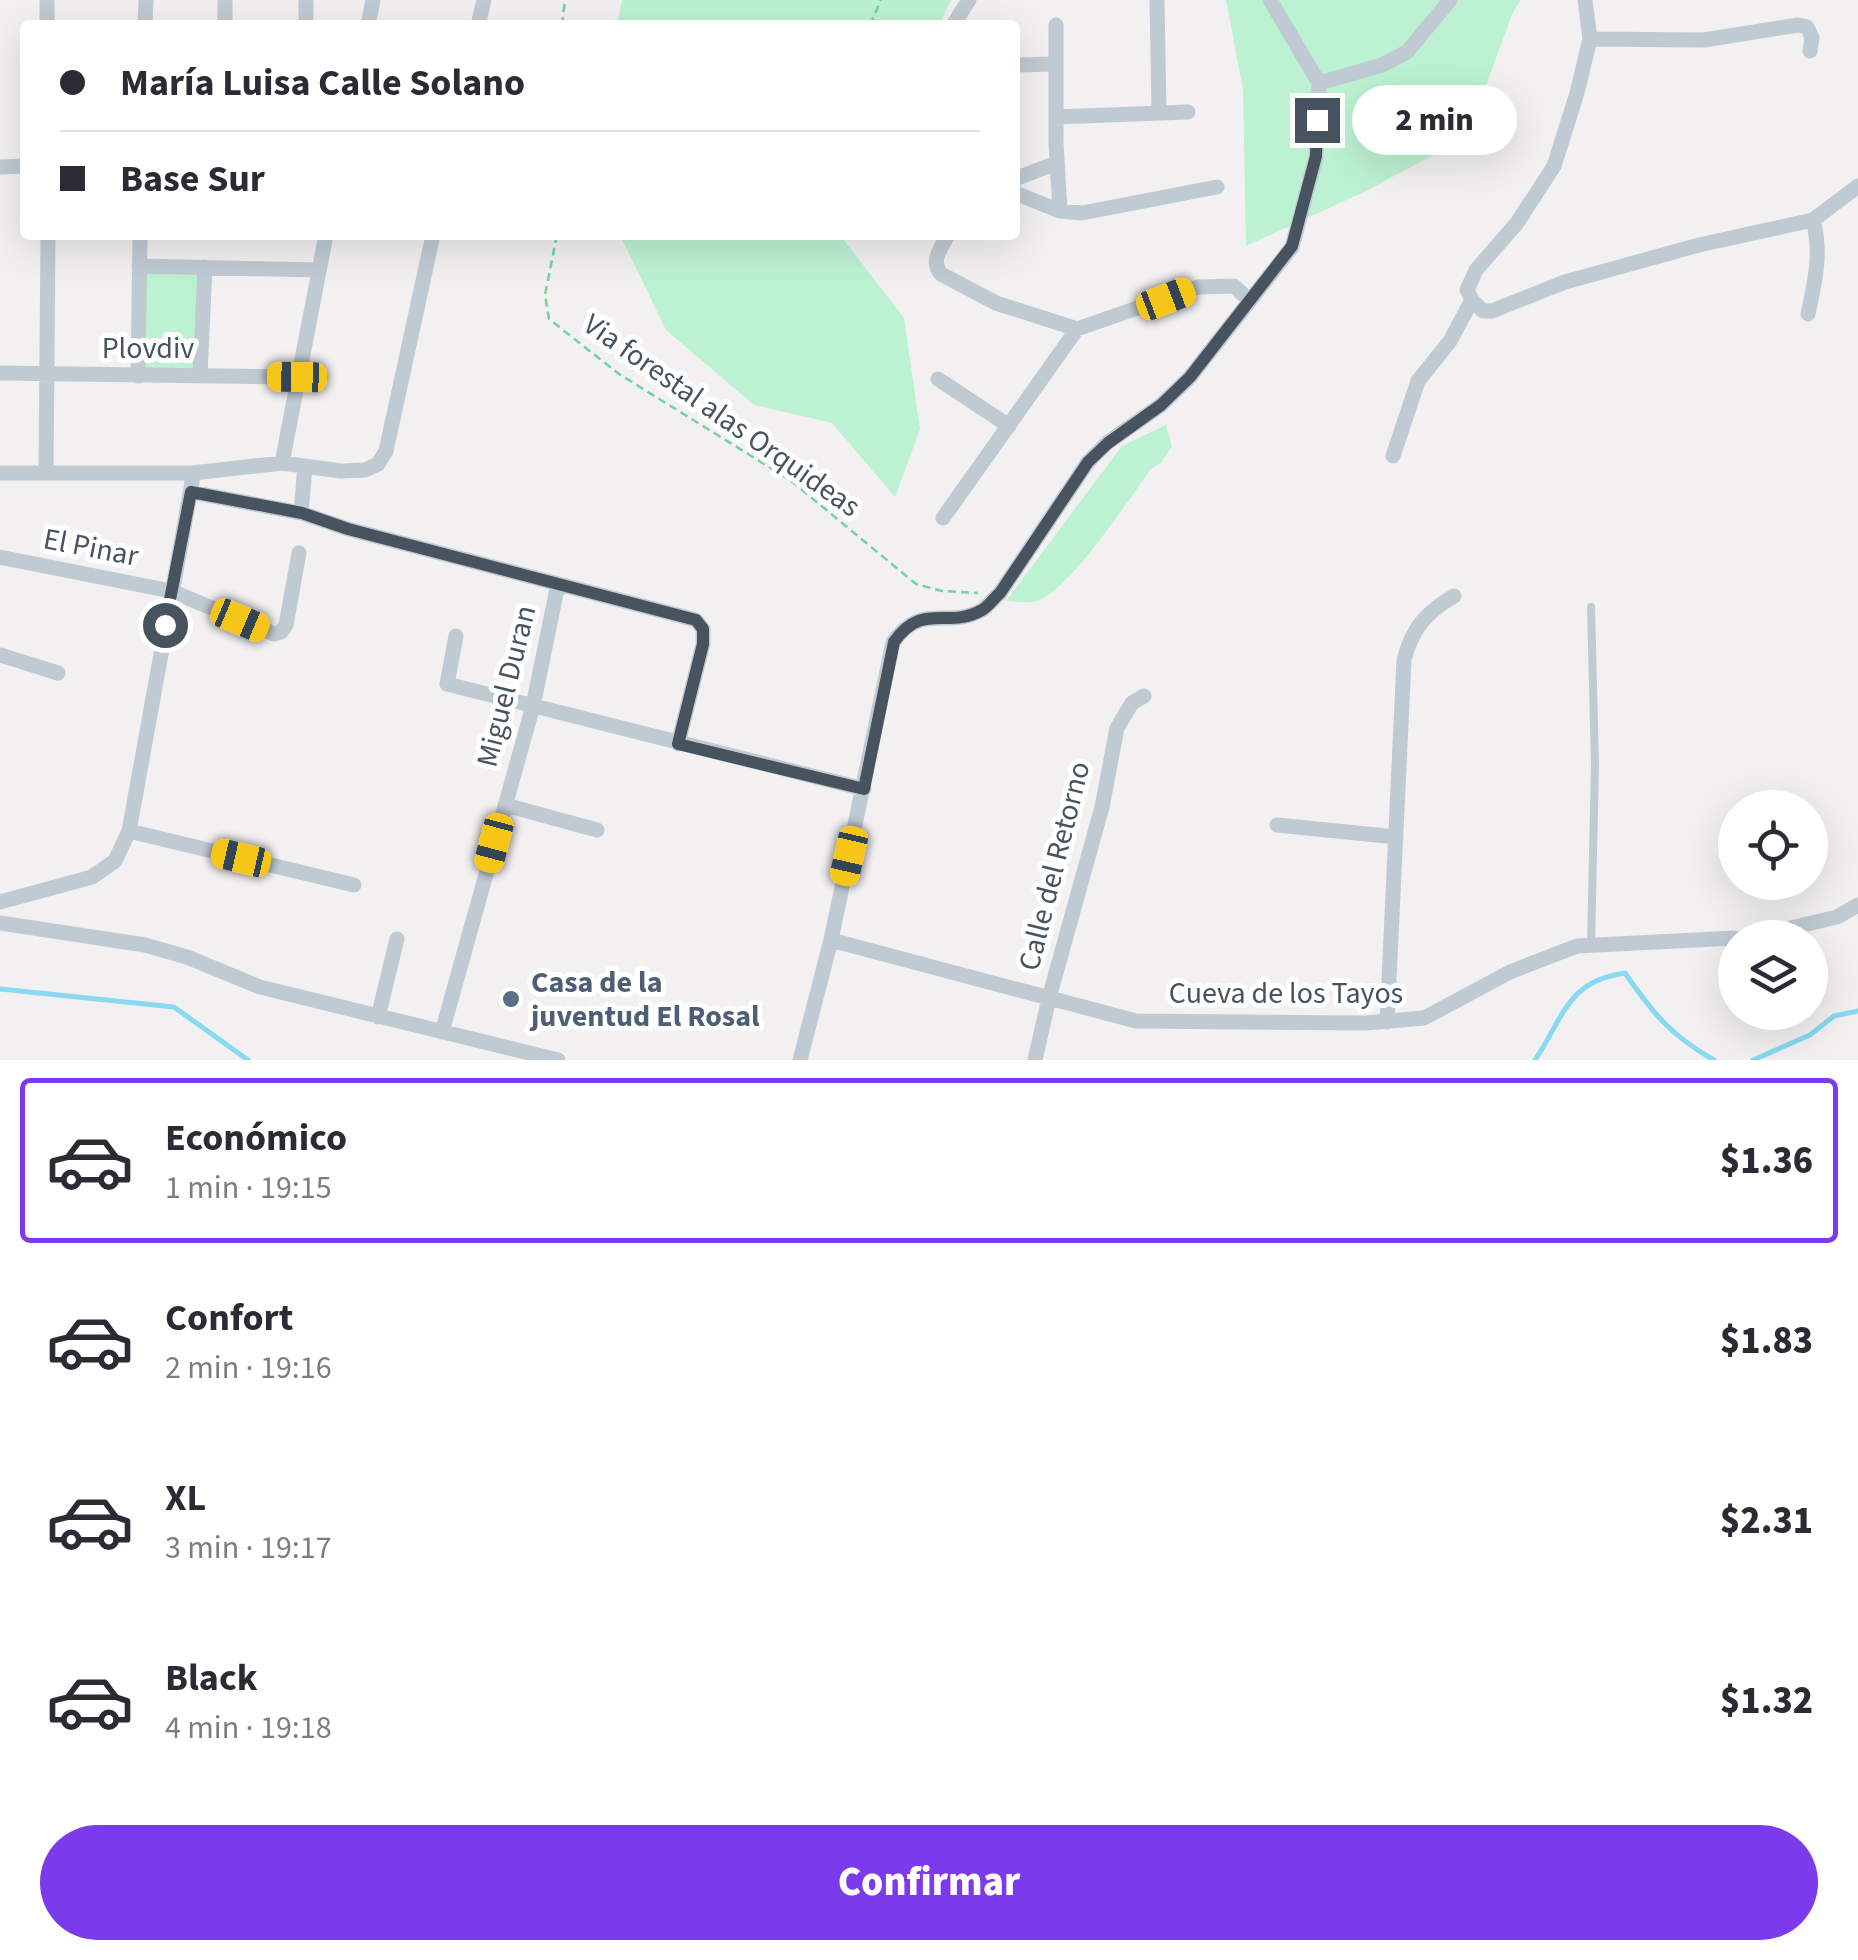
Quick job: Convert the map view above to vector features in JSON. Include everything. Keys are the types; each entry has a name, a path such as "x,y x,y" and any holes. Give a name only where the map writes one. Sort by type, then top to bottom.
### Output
{"street":[{"path":"1157,0 1160,112"},
{"path":"800,1060 831,940 894,642 906,624 930,618 956,618 982,610 1000,593 1088,462 1190,377 1292,246 1316,156 1319,83 1270,0"},
{"path":"1319,83 1382,65 1408,52 1450,0"},
{"path":"1585,0 1590,39 1554,166 1517,223 1476,270 1467,290 1483,311 1492,312 1565,282 1700,245 1813,220 1858,186"},
{"path":"1056,25 1056,164 1060,210"},
{"path":"1590,39 1704,40 1798,25 1807,27 1812,38 1810,51"},
{"path":"1020,65 1054,64"},
{"path":"1056,117 1188,112"},
{"path":"1020,177 1056,164"},
{"path":"1020,195 1060,210 1082,213 1217,187"},
{"path":"1808,314 1818,268 1819,240 1813,220"},
{"path":"46,472 48,240"},
{"path":"138,376 140,240"},
{"path":"282,463 325,240"},
{"path":"0,473 192,473 282,463 341,471 365,470 378,464 386,451 432,240"},
{"path":"945,240 936,258 936,268 942,274 996,303 1077,328 1198,287 1234,286 1249,300"},
{"path":"139,266 317,270"},
{"path":"200,375 205,266"},
{"path":"1394,456 1418,381 1450,341 1472,300"},
{"path":"943,518 1077,328"},
{"name":"Plovdiv","path":"0,373 297,377"},
{"path":"938,379 1009,426"},
{"path":"302,513 305,466"},
{"path":"0,902 92,877 114,862 129,831 192,473"},
{"path":"191,492 302,513 348,529 696,620 703,629 703,644 678,744"},
{"name":"El Pinar","path":"0,557 171,591 274,634 286,625 298,553"},
{"name":"Miguel Duran","path":"442,1032 533,706 558,584"},
{"path":"1387,1022 1404,660 1410,634 1436,606 1454,596"},
{"path":"456,636 447,684 864,789"},
{"path":"0,655 58,673"},
{"name":"Calle del Retorno","path":"1035,1060 1102,808 1118,728 1132,704 1144,696"},
{"path":"505,805 597,830"},
{"path":"1277,825 1396,837"},
{"path":"129,831 354,885"},
{"path":"1824,920 1858,905"},
{"path":"0,924 145,945 187,957 260,987 442,1032 497,1053 558,1060"},
{"path":"378,1017 396,939"},
{"name":"Cueva de los Tayos","path":"831,940 1136,1021 1387,1022 1424,1018 1510,972 1577,946 1718,939"}],"lane":[{"path":"1591,607 1595,765 1591,945"}],"path":[{"name":"Via forestal alas Orquideas","path":"555,240 545,295 550,319 573,338 619,374 790,480 916,584 942,591 1000,593"}],"green space":[{"path":"622,0 951,0 941,20 618,20"},
{"path":"1226,0 1521,0 1513,12 1467,137 1364,192 1246,246 1243,90"},
{"path":"622,240 844,240 904,318 920,429 895,497 832,423 754,405 666,330"},
{"path":"141,272 198,273 194,368 141,368"},
{"path":"1166,425 1172,446 1162,462 1151,469 1065,581 1037,601 1006,601 1122,446"}],"waterway":[{"path":"1535,1060 1579,993 1606,977 1625,973 1664,1022 1714,1060"},
{"path":"0,989 174,1007 248,1060"},
{"path":"1753,1060 1810,1035 1834,1016 1858,1011"}],"place":[{"name":"Casa de la juventud El Rosal","path":"511,999"}],"route":[{"path":"165,625 191,492 302,513 348,529 696,620 703,629 703,644 678,744 864,789 884,680 894,642 906,624 930,618 956,618 982,610 1000,593 1088,462 1190,377 1292,246 1316,156 1317,120"}]}
